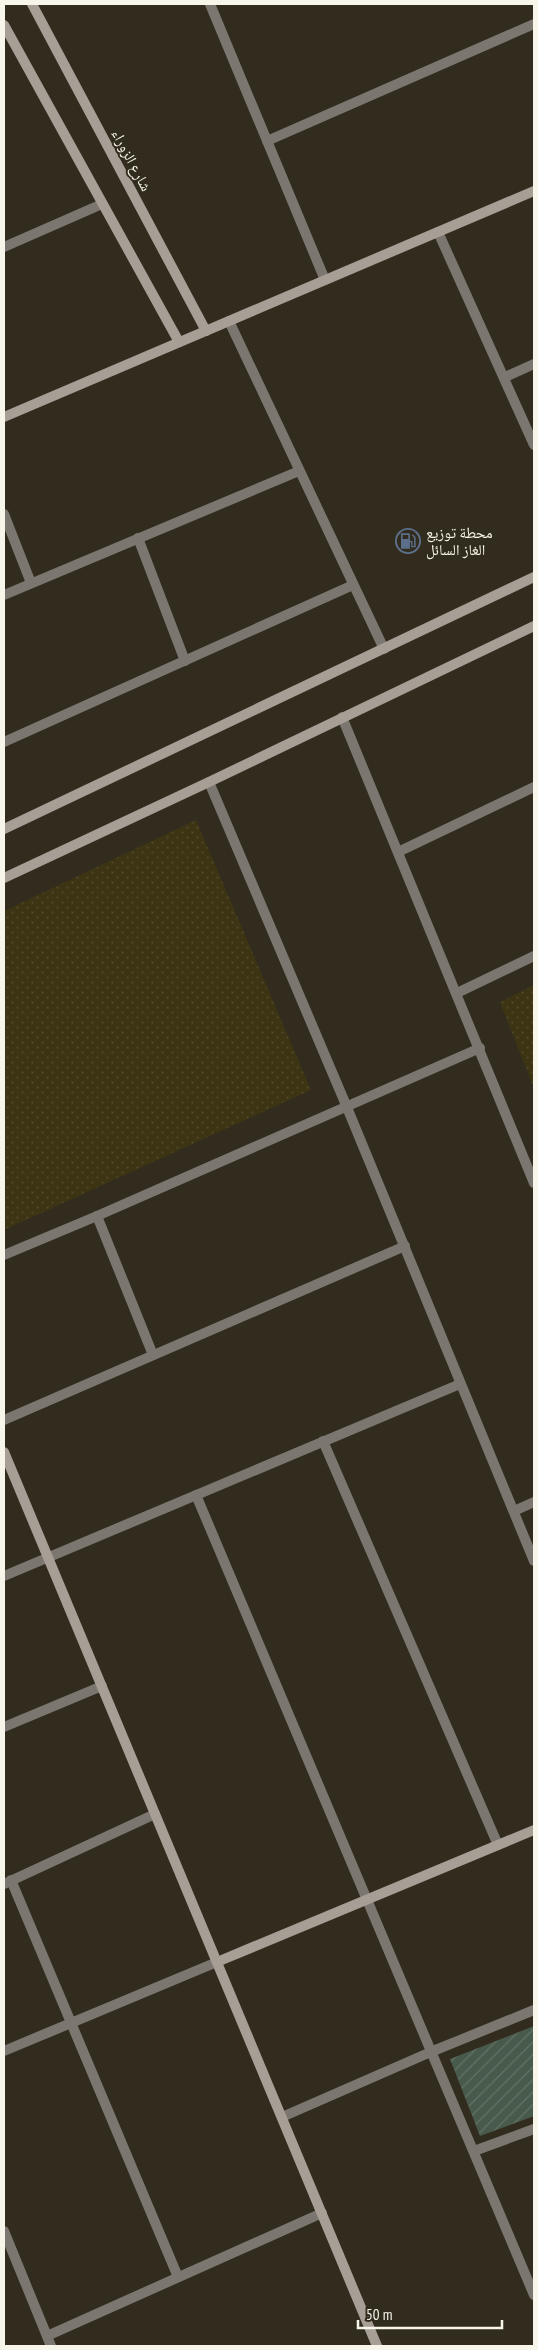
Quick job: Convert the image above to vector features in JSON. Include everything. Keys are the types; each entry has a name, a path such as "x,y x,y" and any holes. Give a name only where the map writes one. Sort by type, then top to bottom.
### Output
{"street":[{"name":"شارع الزوراء","path":"32,4 206,331"},
{"path":"213,5 324,280"},
{"path":"267,141 534,24"},
{"path":"4,25 179,342"},
{"path":"4,417 534,191"},
{"path":"4,247 102,204"},
{"path":"438,232 505,377 534,445"},
{"path":"229,321 298,471 384,649"},
{"path":"505,377 534,364"},
{"path":"4,594 298,471"},
{"path":"4,514 31,583"},
{"path":"138,538 185,660"},
{"path":"4,829 534,577"},
{"path":"4,742 353,585"},
{"path":"4,878 534,626"},
{"path":"342,716 534,1182"},
{"path":"209,782 405,1246 534,1561"},
{"path":"398,852 534,787"},
{"path":"457,993 534,956"},
{"path":"4,1255 480,1048"},
{"path":"97,1216 153,1355"},
{"path":"4,1420 405,1246"},
{"path":"4,1576 460,1384"},
{"path":"323,1441 498,1845"},
{"path":"4,1452 376,2346"},
{"path":"196,1495 533,2289"},
{"path":"514,1512 534,1502"},
{"path":"4,1727 102,1686"},
{"path":"155,1814 8,1882 71,2023 178,2277"},
{"path":"4,2051 534,1830"},
{"path":"282,2118 433,2051 534,2010"},
{"path":"474,2151 534,2129"},
{"path":"47,2336 322,2213"},
{"path":"4,2231 51,2346"}],"sand":[{"path":"196,820 311,1090 4,1230 4,911"},
{"path":"534,985 534,1088 500,1002"}],"green space":[{"path":"534,2026 534,2116 480,2136 450,2059"}],"place":[{"name":"محطة توزيع الغاز السائل","path":"408,541"}]}
